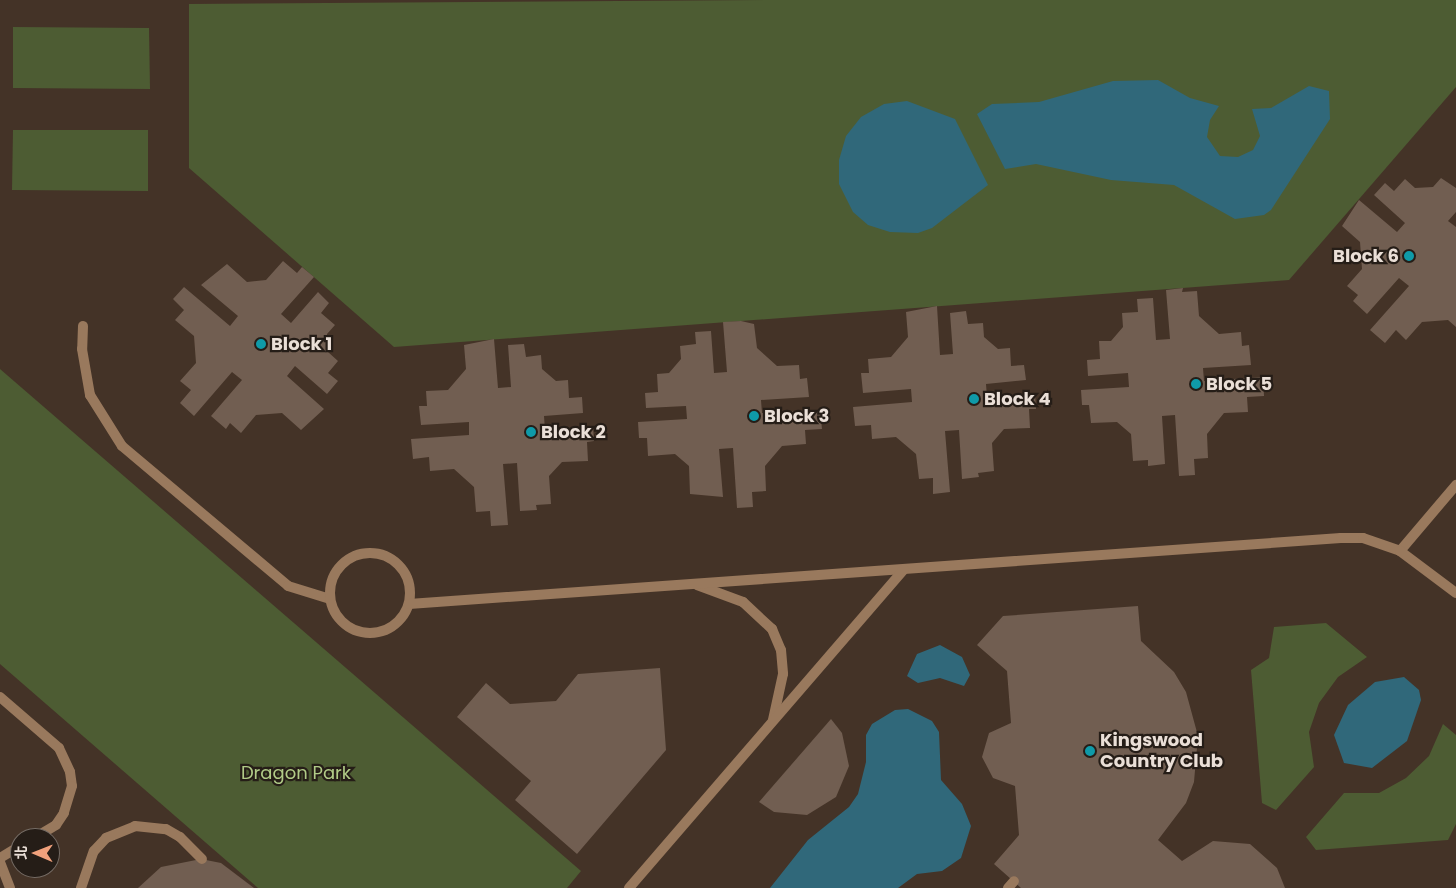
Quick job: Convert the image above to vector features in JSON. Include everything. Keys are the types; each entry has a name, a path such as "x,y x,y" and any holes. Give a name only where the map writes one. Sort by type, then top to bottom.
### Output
{"lane":[{"path":"83,326 82,348 90,395 122,446 288,586 330,599"},
{"path":"1400,551 1456,484"},
{"path":"409,604 1340,538 1363,538 1400,551 1456,593"},
{"path":"373,552 401,567 408,578 409,604 393,626 367,634 343,622 330,599 330,585 342,563 373,552"},
{"path":"629,888 904,569"},
{"path":"693,584 743,602 772,629 781,650 783,674 773,721"},
{"path":"0,697 59,748 70,772 72,786 64,813 56,825 51,828"},
{"path":"81,888 94,851 106,838 135,826 166,829 180,837 202,859"},
{"path":"0,862 10,888"}],"green space":[{"path":"780,0 1456,0 1456,87 1289,280 394,347 189,168 189,4"},
{"path":"13,27 149,28 150,89 13,88"},
{"path":"13,130 148,130 148,191 12,190"},
{"name":"Dragon Park","path":"0,369 581,871 567,888 258,888 0,664"},
{"path":"1326,623 1367,657 1338,677 1319,703 1309,732 1314,767 1276,810 1262,803 1251,670 1269,658 1274,627"},
{"path":"1443,724 1456,735 1456,824 1448,840 1316,850 1306,837 1344,793 1379,793 1406,778 1429,756"}],"water":[{"path":"1158,80 1190,98 1219,106 1210,120 1207,137 1220,156 1238,157 1253,150 1260,136 1252,109 1271,108 1309,86 1329,91 1330,119 1271,210 1264,215 1235,219 1174,185 1111,180 1036,164 1005,169 977,114 992,104 1039,102 1113,81"},
{"path":"907,101 955,119 988,185 932,228 918,233 890,232 868,225 853,212 839,184 839,160 846,136 861,117 884,104"},
{"path":"940,645 962,657 970,675 964,686 940,678 918,683 907,676 917,654"},
{"path":"1404,677 1419,690 1421,700 1407,741 1372,768 1344,763 1334,735 1348,705 1375,682"},
{"path":"908,709 932,721 939,732 941,780 962,804 971,826 961,858 942,871 917,874 898,888 770,888 808,840 849,807 858,794 866,762 866,735 872,724 895,710"}],"building":[{"name":"Block 6","path":"1441,178 1456,188 1456,212 1448,221 1456,227 1456,327 1448,320 1422,322 1406,340 1396,330 1385,343 1370,330 1409,286 1399,278 1367,314 1353,301 1358,295 1347,286 1362,269 1360,242 1342,226 1359,200 1397,232 1405,223 1374,195 1385,183 1394,191 1405,179 1415,188 1433,187"},
{"name":"Block 1","path":"283,261 297,273 302,267 314,277 281,314 291,323 318,292 329,303 321,313 335,325 327,334 328,352 338,361 328,373 338,381 327,394 295,366 287,376 324,409 301,430 282,413 256,415 241,433 230,423 226,429 211,416 242,380 232,372 194,416 180,403 191,390 180,381 196,363 194,336 175,320 184,310 173,299 184,287 230,326 238,316 201,285 227,264 247,282 266,280"},
{"name":"Block 5","path":"1183,288 1182,292 1197,291 1199,316 1219,334 1241,332 1242,346 1249,345 1251,365 1203,368 1204,381 1263,377 1264,396 1247,397 1248,412 1224,413 1207,434 1208,458 1194,459 1195,475 1179,476 1175,415 1162,416 1165,464 1148,466 1148,460 1133,461 1131,434 1117,422 1091,423 1089,405 1082,405 1081,390 1129,387 1128,373 1088,376 1087,360 1100,359 1099,341 1111,341 1123,327 1122,313 1138,312 1137,299 1153,298 1156,340 1170,339 1166,290"},
{"name":"Block 4","path":"937,306 940,355 953,354 950,313 966,311 968,324 983,323 984,337 998,349 1010,348 1011,366 1024,365 1026,380 986,384 987,397 1035,393 1036,409 1029,409 1030,428 1004,429 992,443 994,471 978,473 979,477 962,479 959,430 945,431 950,492 933,494 933,478 919,479 916,454 896,437 872,439 871,425 855,426 853,407 912,402 911,389 863,393 861,373 869,373 868,359 891,357 908,337 906,312"},
{"name":"Block 3","path":"741,321 754,324 757,348 777,366 799,365 800,379 807,378 809,397 761,400 762,413 820,410 822,429 805,430 806,444 782,446 765,466 766,491 752,492 753,507 737,508 733,448 719,449 723,497 690,494 689,466 675,454 648,456 647,438 639,438 638,422 687,419 686,406 646,408 645,393 658,392 657,374 669,373 681,359 680,346 696,344 695,332 711,331 714,373 727,372 723,322"},
{"name":"Block 2","path":"494,339 498,388 511,387 508,345 524,344 526,357 541,355 542,369 556,381 568,380 569,398 582,397 583,413 544,416 545,430 593,426 594,441 587,442 588,461 562,462 549,476 551,504 536,505 537,510 520,511 517,463 503,464 508,525 491,526 490,511 476,512 474,487 454,469 430,471 429,457 413,459 411,439 469,435 469,422 421,425 419,406 427,406 426,391 448,390 466,369 464,345"},
{"name":"Kingswood Country Club","path":"1138,606 1141,641 1174,672 1186,692 1198,736 1194,782 1186,803 1158,840 1182,861 1213,841 1250,844 1277,868 1285,888 1021,888 994,864 1019,835 1015,786 993,778 982,757 989,733 1011,723 1007,671 977,645 1003,616"},
{"path":"660,668 666,750 577,854 515,800 531,781 457,717 486,683 510,704 556,701 578,674"},
{"path":"831,719 842,733 849,766 836,797 807,815 774,812 759,802"},
{"path":"201,859 221,863 254,888 138,888 161,867"}],"place":[{"name":"Block 6","path":"1409,256"},
{"name":"Block 1","path":"261,344"},
{"name":"Block 5","path":"1196,384"},
{"name":"Block 4","path":"974,399"},
{"name":"Block 3","path":"754,416"},
{"name":"Block 2","path":"531,432"},
{"name":"Kingswood Country Club","path":"1090,751"}]}
